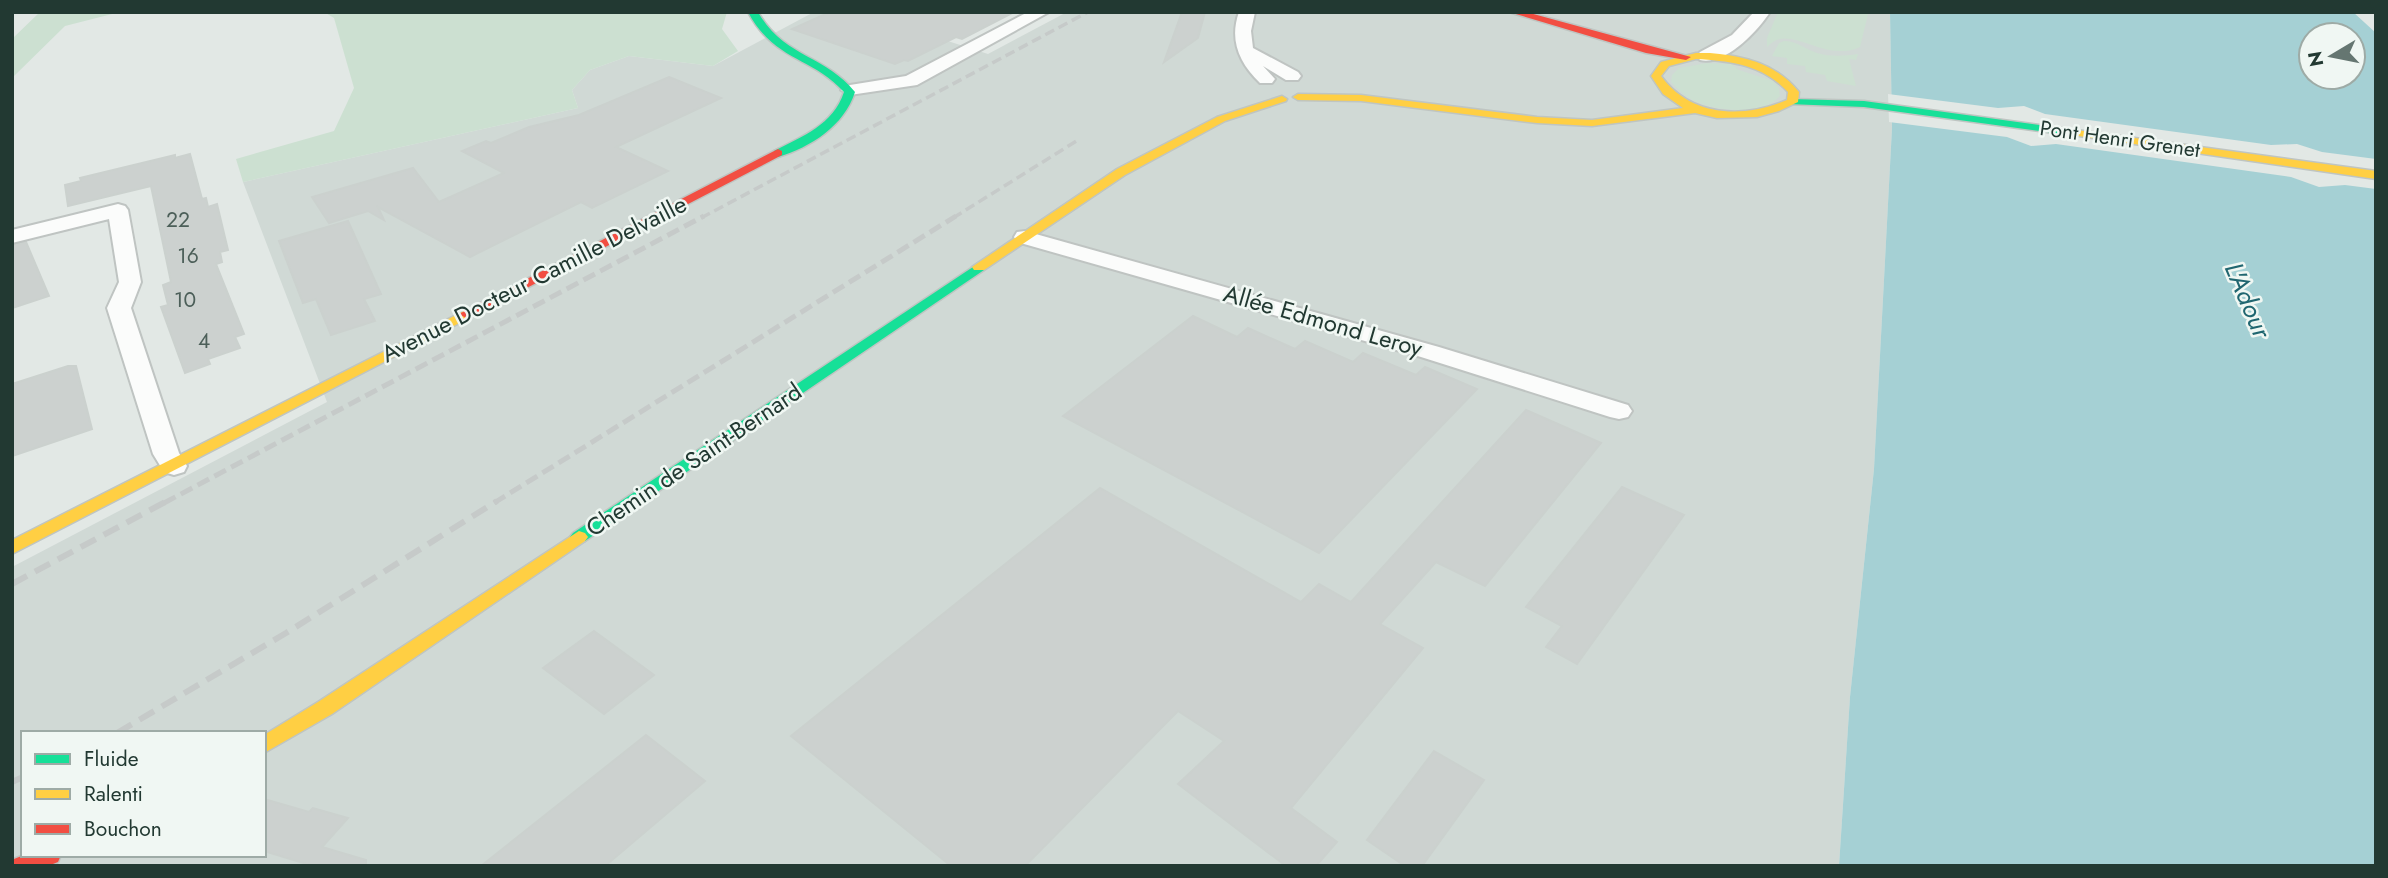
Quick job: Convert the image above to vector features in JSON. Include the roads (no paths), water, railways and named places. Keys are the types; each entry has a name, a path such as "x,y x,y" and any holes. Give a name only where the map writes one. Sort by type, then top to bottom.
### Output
{"main road":[{"path":"753,12 758,29 770,42 838,75 850,90"},
{"path":"1508,14 1569,37 1650,75 1699,109 1721,114 1756,115 1783,110 1792,102 1794,92 1788,82"},
{"name":"Pont Henri Grenet","path":"1508,14 1650,51 1686,57 1726,58 1764,67 1788,82 1832,99 2376,175"},
{"path":"1650,75 1665,64 1686,57"},
{"path":"1638,119 1658,104 1650,75"},
{"path":"1290,98 1308,93 1310,86 1292,76"},
{"name":"Chemin de Saint-Bernard","path":"1121,172 1160,136 1193,117 1263,84 1292,76"},
{"path":"1314,81 1381,89 1476,112"},
{"path":"1263,84 1267,95 1290,98 1361,98 1537,120 1592,123 1699,109"},
{"name":"Avenue Docteur Camille Delvaille","path":"12,548 810,138 841,116 849,106 850,90"},
{"name":"Chemin de Saint-Bernard","path":"266,744 325,708 1121,172 1221,119 1290,98"},
{"name":"Pont Henri Grenet","path":"1792,102 1832,99"},
{"path":"22,866 45,857"}],"street":[{"path":"850,90 911,81 1041,12"},
{"path":"1247,12 1241,26 1243,46 1263,84"},
{"path":"1706,56 1731,45 1759,17"},
{"path":"1759,17 1761,29 1752,46 1764,67"},
{"path":"1243,46 1292,76"},
{"path":"12,237 118,210 130,282 119,308 166,454 174,466"},
{"name":"Allée Edmond Leroy","path":"1025,237 1430,352 1619,411"}],"water":[{"name":"L'Adour","path":"1890,12 2353,12 2363,21 2297,21 2297,91 2367,91 2367,25 2376,33 2376,866 1839,866 1850,697 1874,469 1892,128"}],"railway":[{"path":"701,218 1088,12"},
{"path":"953,218 1078,140"},
{"path":"164,503 704,216"},
{"path":"494,503 956,216"},
{"path":"12,584 167,501"},
{"path":"120,731 286,633 497,501"},
{"path":"12,782 21,778"}]}
